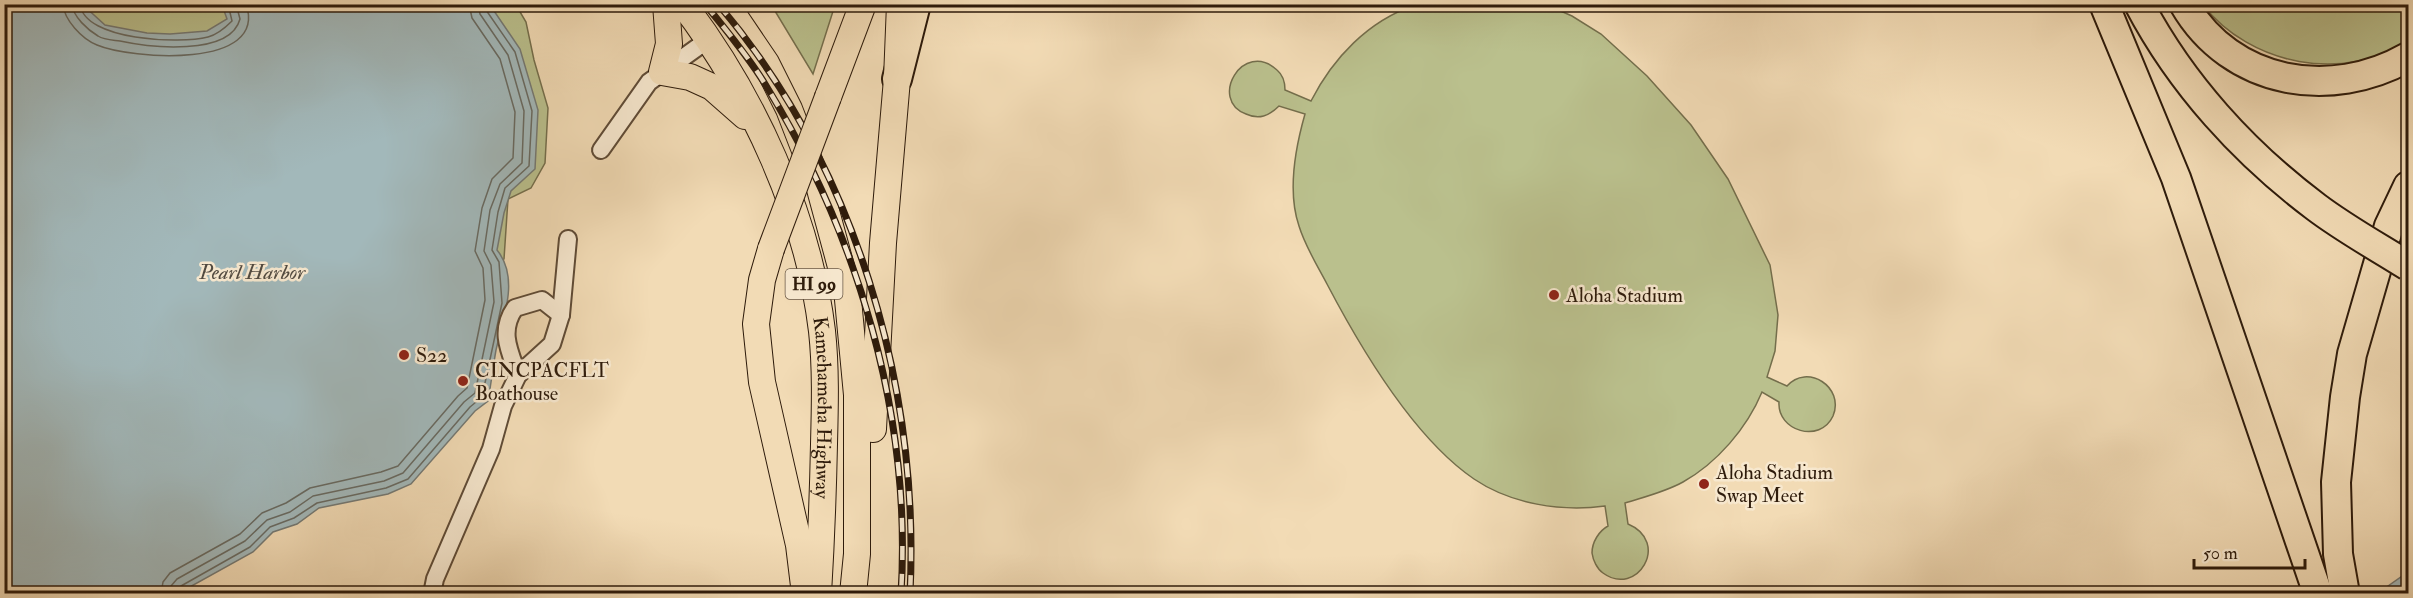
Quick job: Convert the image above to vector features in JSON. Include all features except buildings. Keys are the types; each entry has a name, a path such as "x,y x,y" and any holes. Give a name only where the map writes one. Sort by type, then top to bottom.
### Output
{"highway":[{"path":"897,79 916,4"},
{"path":"2104,4 2176,178 2335,591"},
{"path":"2139,4 2194,91 2255,155 2316,207 2409,266"},
{"path":"2184,4 2199,26 2227,52 2252,66 2297,81 2336,82 2373,74 2409,57"},
{"path":"2335,591 2338,554 2336,482 2352,354 2389,226 2409,186"}],"main road":[{"path":"666,4 669,44 662,72 690,77 712,87 761,130"},
{"name":"Kamehameha Highway","path":"683,4 709,39 761,130 798,225 812,277 821,330 825,376 822,526 818,594"},
{"name":"Kamehameha Highway","path":"726,4 766,63 789,109 820,189 847,289 857,395 857,554 854,594"},
{"path":"805,594 799,545 761,370 756,324 762,280 771,249 863,4"},
{"path":"857,554 871,471 883,243 897,79 900,4"},
{"path":"709,39 744,50 766,63"}],"street":[{"path":"601,150 649,82 709,39"},
{"path":"432,594 435,579 491,449 503,406 518,375 552,344 561,315 568,239"},
{"path":"518,375 507,345 507,320 515,308 542,300 561,315"}],"green space":[{"path":"62,5 226,5 244,35 112,36"},
{"path":"464,5 516,5 526,22 548,108 545,163 531,188 508,199 504,259 495,267"},
{"path":"835,5 813,74 772,6"},
{"name":"Aloha Stadium","path":"1415,5 1547,5 1572,16 1601,34 1647,76 1691,125 1728,179 1770,265 1778,315 1775,351 1767,377 1787,386 1795,379 1814,378 1829,388 1834,396 1833,416 1827,425 1810,432 1792,427 1780,412 1779,402 1762,392 1748,419 1730,443 1708,465 1676,486 1625,503 1628,524 1641,532 1647,543 1648,554 1644,565 1637,573 1627,578 1616,579 1603,573 1593,559 1592,549 1595,541 1608,526 1605,506 1554,507 1520,500 1488,488 1452,461 1410,416 1372,363 1340,309 1312,255 1295,213 1294,170 1305,114 1279,106 1264,116 1255,117 1235,107 1230,97 1230,86 1234,75 1242,67 1252,62 1264,62 1281,74 1285,90 1311,101 1341,56 1367,31 1398,12"},
{"path":"2203,5 2408,5 2408,40 2383,54 2356,62 2327,64 2299,61 2272,54 2246,42 2223,26"}],"water":[{"name":"Pearl Harbor","path":"4,5 83,5 105,25 147,33 170,34 207,31 227,19 222,5 490,5 520,49 538,110 535,169 511,191 504,213 497,250 508,273 508,299 496,350 488,401 475,411 411,484 388,494 319,508 297,524 273,532 253,552 179,593 5,593"},
{"path":"2408,572 2408,593 2378,593"}],"railway":[{"path":"705,4 765,84 798,142 827,202 852,265 872,328 887,394 897,460 902,527 901,594"},
{"path":"718,4 766,67 807,135 842,206 869,281 890,358 903,436 910,515 910,594"}],"place":[{"name":"Aloha Stadium","path":"1554,295"},
{"name":"S22","path":"404,355"},
{"name":"CINCPACFLT Boathouse","path":"463,381"},
{"name":"Aloha Stadium Swap Meet","path":"1704,484"}]}
